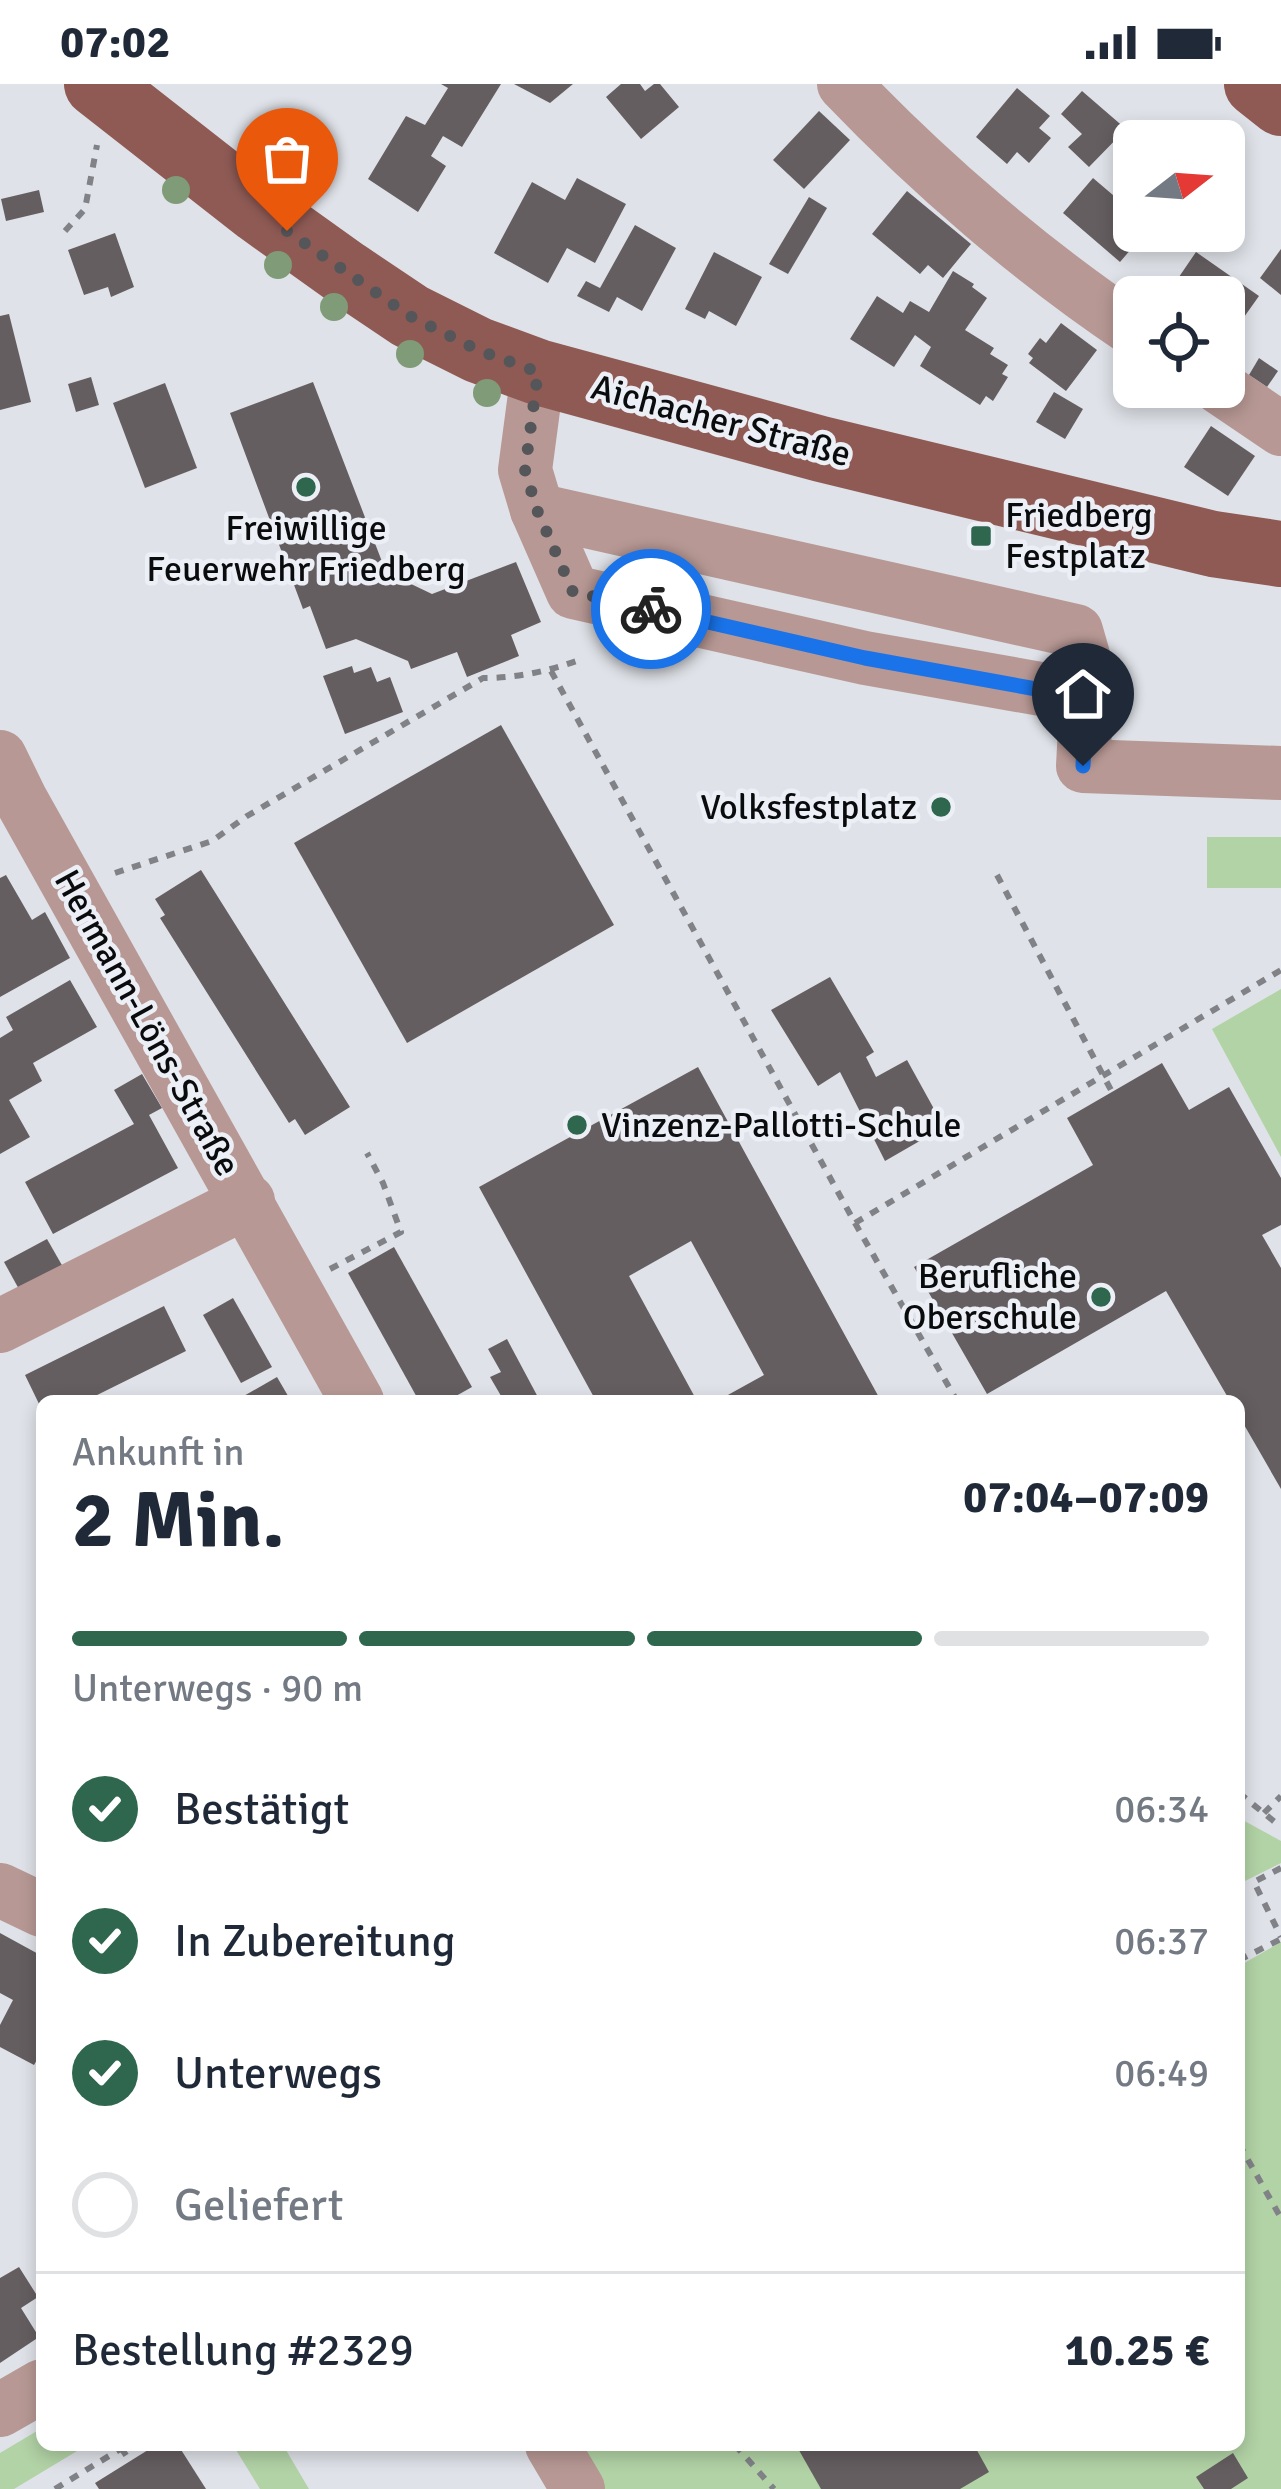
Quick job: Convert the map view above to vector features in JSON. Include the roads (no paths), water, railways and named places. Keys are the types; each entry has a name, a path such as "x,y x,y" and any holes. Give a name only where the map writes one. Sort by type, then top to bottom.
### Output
{"main road":[{"path":"1257,84 1281,103"},
{"name":"Aichacher Straße","path":"106,91 258,210 394,306 478,350 538,372 844,455 1213,544 1281,554"}],"street":[{"path":"844,84 895,137 1074,290 1113,316"},
{"path":"538,372 525,470 573,592 865,658 1086,698"},
{"path":"1245,405 1281,429"},
{"path":"537,510 1076,631 1088,673 1083,766 1281,773"},
{"name":"Hermann-Löns-Straße","path":"7,789 71,887 354,1395"},
{"path":"0,1326 248,1201"},
{"path":"0,1891 36,1907"},
{"path":"0,2410 36,2389"},
{"path":"556,2451 578,2489"}],"place":[{"name":"Freiwillige Feuerwehr Friedberg","path":"306,487"},
{"name":"Friedberg Festplatz","path":"981,536"},
{"name":"Volksfestplatz","path":"941,807"},
{"name":"Vinzenz-Pallotti-Schule","path":"577,1125"},
{"name":"Berufliche Oberschule","path":"1101,1297"}]}
